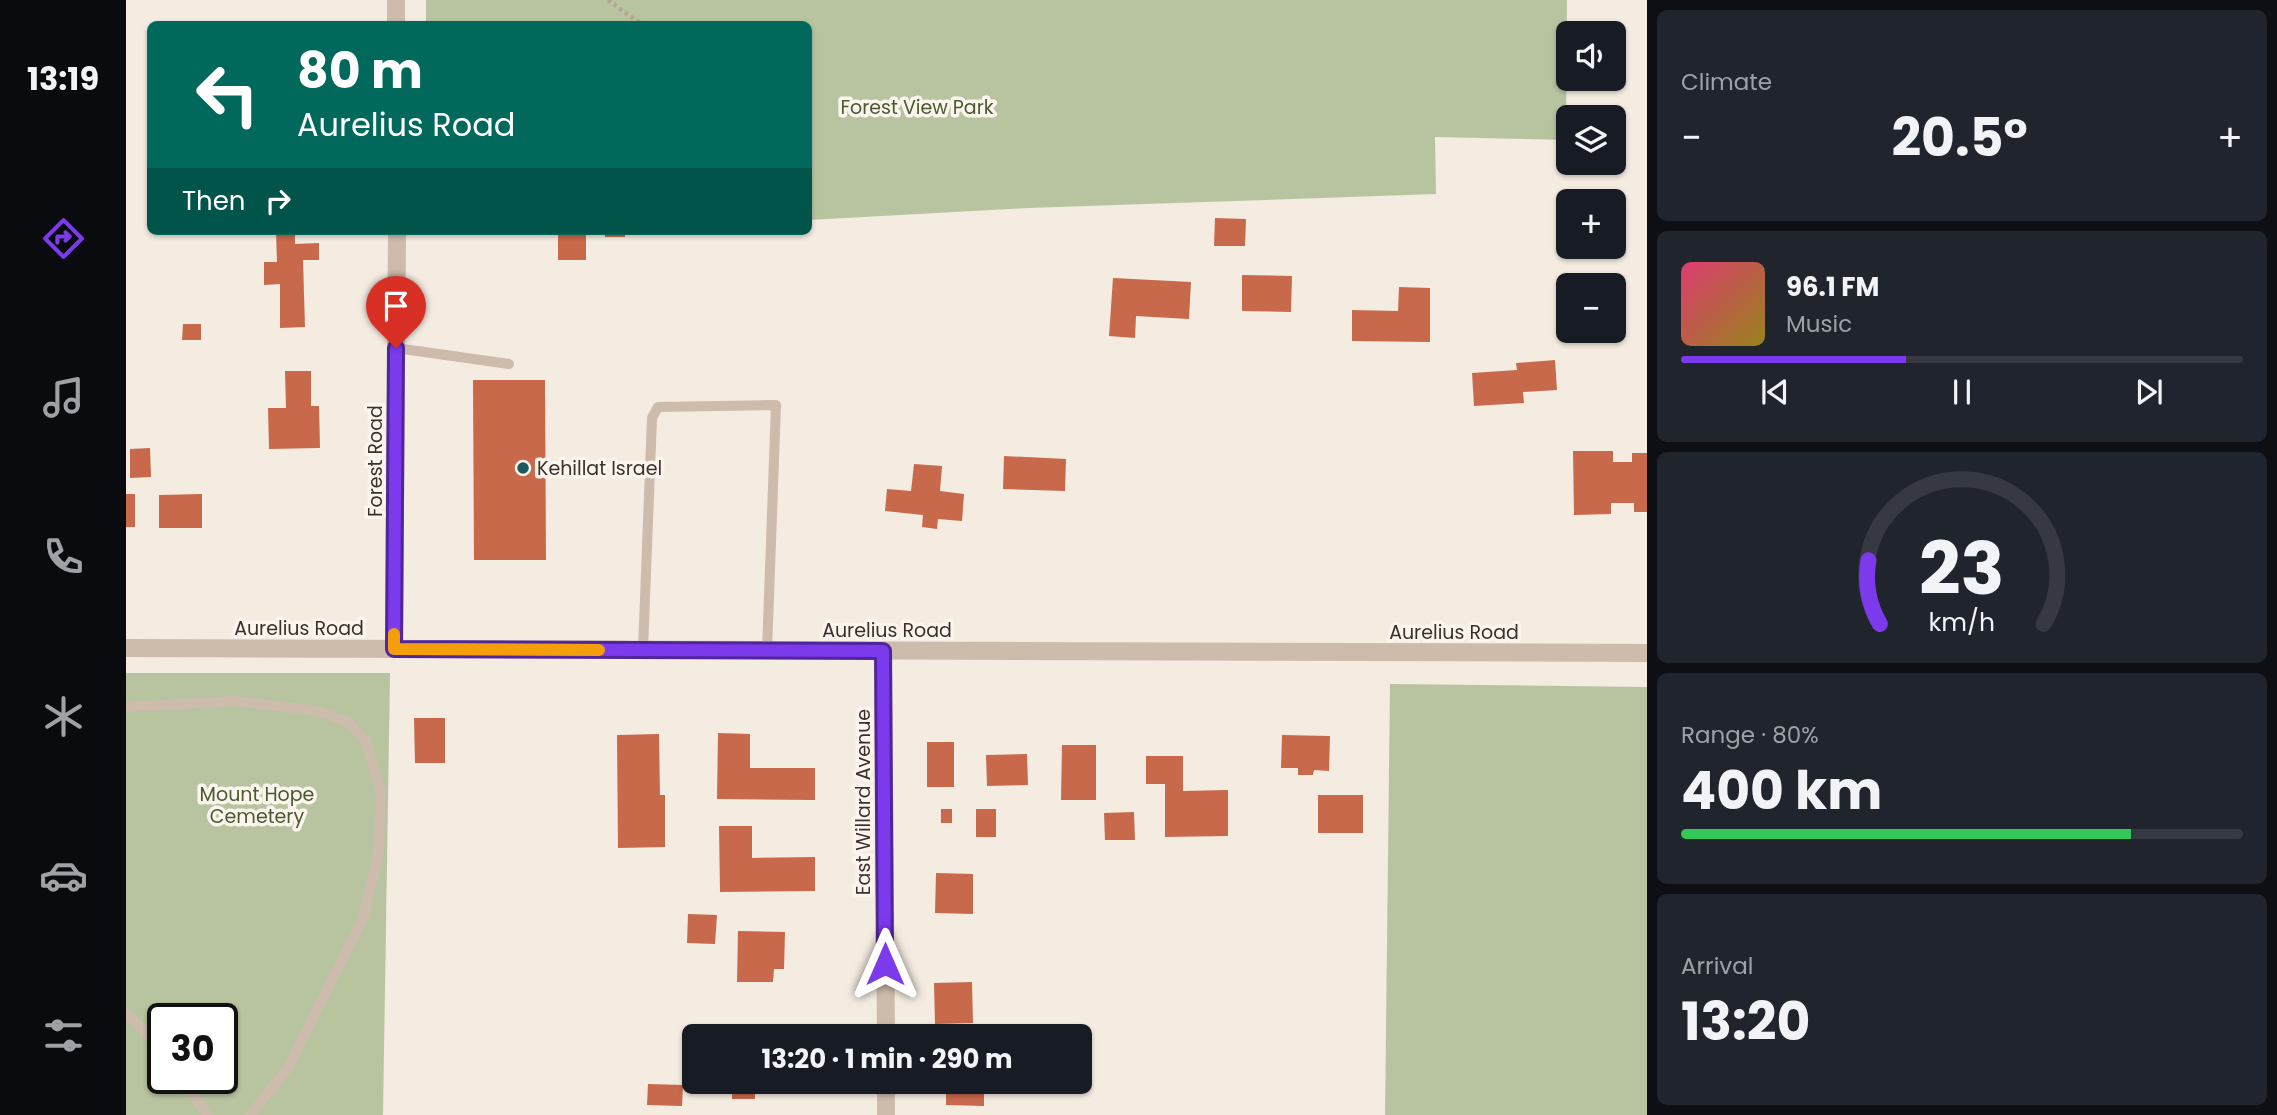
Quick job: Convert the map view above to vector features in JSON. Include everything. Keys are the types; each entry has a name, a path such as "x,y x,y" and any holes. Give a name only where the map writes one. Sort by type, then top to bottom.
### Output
{"street":[{"path":"396,0 396,21"},
{"name":"Forest Road","path":"394,649 397,235"},
{"name":"Aurelius Road","path":"126,648 1647,653"},
{"name":"East Willard Avenue","path":"883,651 886,1024"},
{"path":"886,1094 886,1115"}],"lane":[{"path":"396,348 509,364"},
{"path":"643,650 652,418 658,407 776,405 766,650"},
{"path":"126,707 236,701 318,711 348,722 366,741 381,792 379,851 363,919 288,1068 250,1115"},
{"path":"126,1013 147,1034"},
{"path":"193,1094 207,1115"}],"path":[{"path":"608,0 637,21"}],"green space":[{"name":"Forest View Park","path":"426,0 1567,0 1567,21 1556,21 1556,91 1566,91 1566,105 1556,105 1556,140 1435,137 1436,194 1028,208 812,220 812,21 426,21"},
{"name":"Mount Hope Cemetery","path":"126,673 390,673 383,1115 126,1115"},
{"path":"1390,684 1647,687 1647,1115 1385,1115"}],"building":[{"path":"1215,218 1246,219 1245,246 1214,246"},
{"path":"276,235 295,235 295,244 319,243 319,260 303,260 305,327 280,328 280,284 264,285 264,262 277,262"},
{"path":"558,235 586,235 586,260 558,260"},
{"path":"605,235 625,235 625,237"},
{"path":"1242,275 1292,276 1291,312 1242,311"},
{"path":"1113,278 1191,282 1189,319 1136,316 1135,338 1109,336"},
{"path":"1399,287 1430,288 1430,342 1352,341 1352,310 1398,311"},
{"path":"183,324 201,324 201,340 182,340"},
{"path":"1555,360 1557,390 1523,392 1524,403 1474,406 1472,373 1517,370 1516,363"},
{"path":"285,371 311,371 311,406 319,406 320,448 269,449 268,408 286,408"},
{"path":"473,380 545,380 546,560 474,560"},
{"path":"150,448 151,477 130,478 130,449"},
{"path":"1573,451 1613,451 1613,462 1632,462 1632,453 1647,453 1647,512 1634,512 1634,503 1611,503 1611,514 1574,515"},
{"path":"1004,456 1066,459 1065,491 1003,489"},
{"path":"914,464 942,466 940,491 964,494 962,521 938,519 937,529 922,527 923,515 885,511 887,489 911,491"},
{"path":"126,494 135,494 135,527 126,527"},
{"path":"202,494 202,528 159,528 159,495"},
{"path":"414,718 445,718 445,763 415,763"},
{"path":"718,733 750,734 750,768 815,768 815,800 717,799"},
{"path":"659,734 660,795 665,795 665,847 618,848 617,735"},
{"path":"1282,735 1330,736 1329,771 1314,770 1313,775 1298,775 1298,768 1281,768"},
{"path":"927,742 954,742 954,787 927,787"},
{"path":"1062,745 1096,745 1096,800 1061,800"},
{"path":"1027,754 1028,785 987,786 986,755"},
{"path":"1146,756 1183,756 1183,791 1228,790 1228,836 1165,837 1165,784 1146,784"},
{"path":"1318,795 1363,795 1363,833 1318,833"},
{"path":"941,809 952,809 952,823 941,823"},
{"path":"976,809 996,809 996,837 976,837"},
{"path":"1134,812 1135,840 1105,840 1104,813"},
{"path":"719,826 752,826 752,858 815,857 815,891 720,892"},
{"path":"936,873 973,874 973,914 935,913"},
{"path":"688,914 717,915 715,944 687,943"},
{"path":"738,931 785,932 784,969 774,969 773,982 737,982"},
{"path":"972,982 973,1023 935,1024 934,983"},
{"path":"648,1084 682,1085 682,1106 647,1105"},
{"path":"732,1094 755,1094 755,1099 732,1099"},
{"path":"946,1094 984,1094 984,1106 946,1105"}],"slow traffic":[{"path":"394,634 394,649 599,650"}],"place":[{"name":"Kehillat Israel","path":"523,468"}],"route":[{"path":"396,348 394,649 883,651 885,964"}]}
